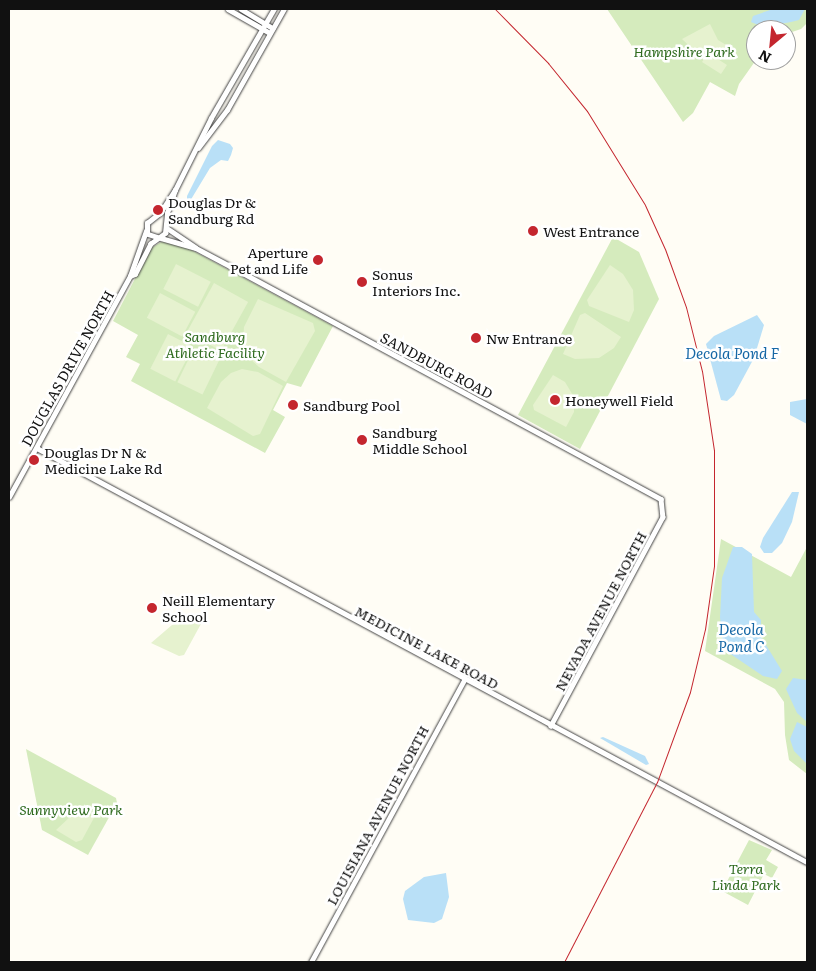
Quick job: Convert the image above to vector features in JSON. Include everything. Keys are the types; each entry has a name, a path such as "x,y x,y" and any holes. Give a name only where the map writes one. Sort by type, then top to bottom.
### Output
{"street":[{"path":"228,9 263,29 272,31"},
{"path":"241,9 266,24 272,31"},
{"name":"DOUGLAS DRIVE NORTH","path":"9,498 130,276 147,223 162,210 175,190 274,9"},
{"name":"DOUGLAS DRIVE NORTH","path":"196,151 227,110 284,9"},
{"name":"DOUGLAS DRIVE NORTH","path":"130,276 134,274 150,244 160,238 166,226 175,190"},
{"path":"153,218 162,220 166,226"},
{"name":"SANDBURG ROAD","path":"166,226 196,248 653,493 663,505"},
{"path":"146,231 151,238 160,238"},
{"name":"SANDBURG ROAD","path":"160,238 196,248"},
{"name":"MEDICINE LAKE ROAD","path":"37,448 464,680 807,862"},
{"name":"NEVADA AVENUE NORTH","path":"552,726 663,517 663,505"},
{"name":"LOUISIANA AVENUE NORTH","path":"311,962 464,680"}],"green space":[{"name":"Hampshire Park","path":"607,9 807,9 807,23 796,31 796,20 746,20 746,70 749,70 739,84 735,96 710,82 693,113 683,122"},
{"path":"710,24 718,40 736,51 730,60 721,55 713,56 727,65 721,74 702,62 706,56 699,55 682,39"},
{"path":"613,237 639,252 659,299 580,449 518,415"},
{"name":"Sandburg Athletic Facility","path":"163,241 186,247 333,326 301,387 287,383 273,410 285,417 265,453 131,381 140,364 126,357 138,335 113,321 151,248"},
{"path":"176,264 211,282 198,307 163,289"},
{"path":"610,265 623,274 633,290 634,310 629,322 589,306 587,300"},
{"path":"214,283 248,302 221,351 187,332"},
{"path":"160,293 195,312 182,337 147,318"},
{"path":"258,299 313,323 315,331 286,382 259,367 249,358 243,344 244,327"},
{"path":"585,313 621,337 614,348 599,358 575,359 563,354 580,315"},
{"path":"168,334 193,347 175,381 150,369"},
{"path":"194,348 219,360 203,394 177,382"},
{"path":"242,369 258,372 283,386 260,434 253,436 207,408 221,382 231,373"},
{"name":"Honeywell Field","path":"553,375 565,382 574,397 574,412 566,427 534,410 533,405"},
{"path":"721,539 791,577 807,547 807,774 789,760 785,735 784,702 775,689 705,651"},
{"path":"187,621 202,622 184,655 179,656 151,643 172,625"},
{"name":"Sunnyview Park","path":"26,749 116,798 117,803 88,855 42,830"},
{"path":"71,816 95,816 82,840 76,842 56,830"},
{"name":"Terra Linda Park","path":"749,840 772,850 766,860 778,867 772,878 764,874 748,905 722,891"}],"water":[{"path":"773,9 805,9 799,20 796,21 752,20 753,16"},
{"path":"218,140 230,144 233,148 231,155 228,161 221,160 210,168 187,206 187,196 212,146"},
{"name":"Decola Pond F","path":"757,315 764,325 754,358 734,395 727,401 721,400 706,344 714,336"},
{"path":"807,399 807,424 790,415 790,402"},
{"path":"792,492 799,492 792,522 782,543 772,553 764,553 760,547 763,538"},
{"name":"Decola Pond C","path":"733,547 742,547 752,554 754,612 761,620 761,637 782,671 777,679 763,676 723,649 720,617 722,578"},
{"path":"793,678 807,680 807,722 797,713 786,689"},
{"path":"797,722 807,727 807,764 794,751 790,739"},
{"path":"603,737 645,756 649,764 646,765 600,738"},
{"path":"446,873 449,897 442,919 434,923 408,920 403,899 405,891 424,877"}],"railway":[{"path":"495,9 548,63 587,111 645,205 665,249 686,307 702,371 714,450 714,566 705,629 690,692 657,782 564,962"}],"place":[{"name":"Douglas Dr & Sandburg Rd","path":"158,210"},
{"name":"West Entrance","path":"533,231"},
{"name":"Aperture Pet and Life","path":"318,260"},
{"name":"Sonus Interiors Inc.","path":"362,282"},
{"name":"Nw Entrance","path":"476,338"},
{"name":"Honeywell Field","path":"555,400"},
{"name":"Sandburg Pool","path":"293,405"},
{"name":"Sandburg Middle School","path":"362,440"},
{"name":"Douglas Dr N & Medicine Lake Rd","path":"34,460"},
{"name":"Neill Elementary School","path":"152,608"}]}
